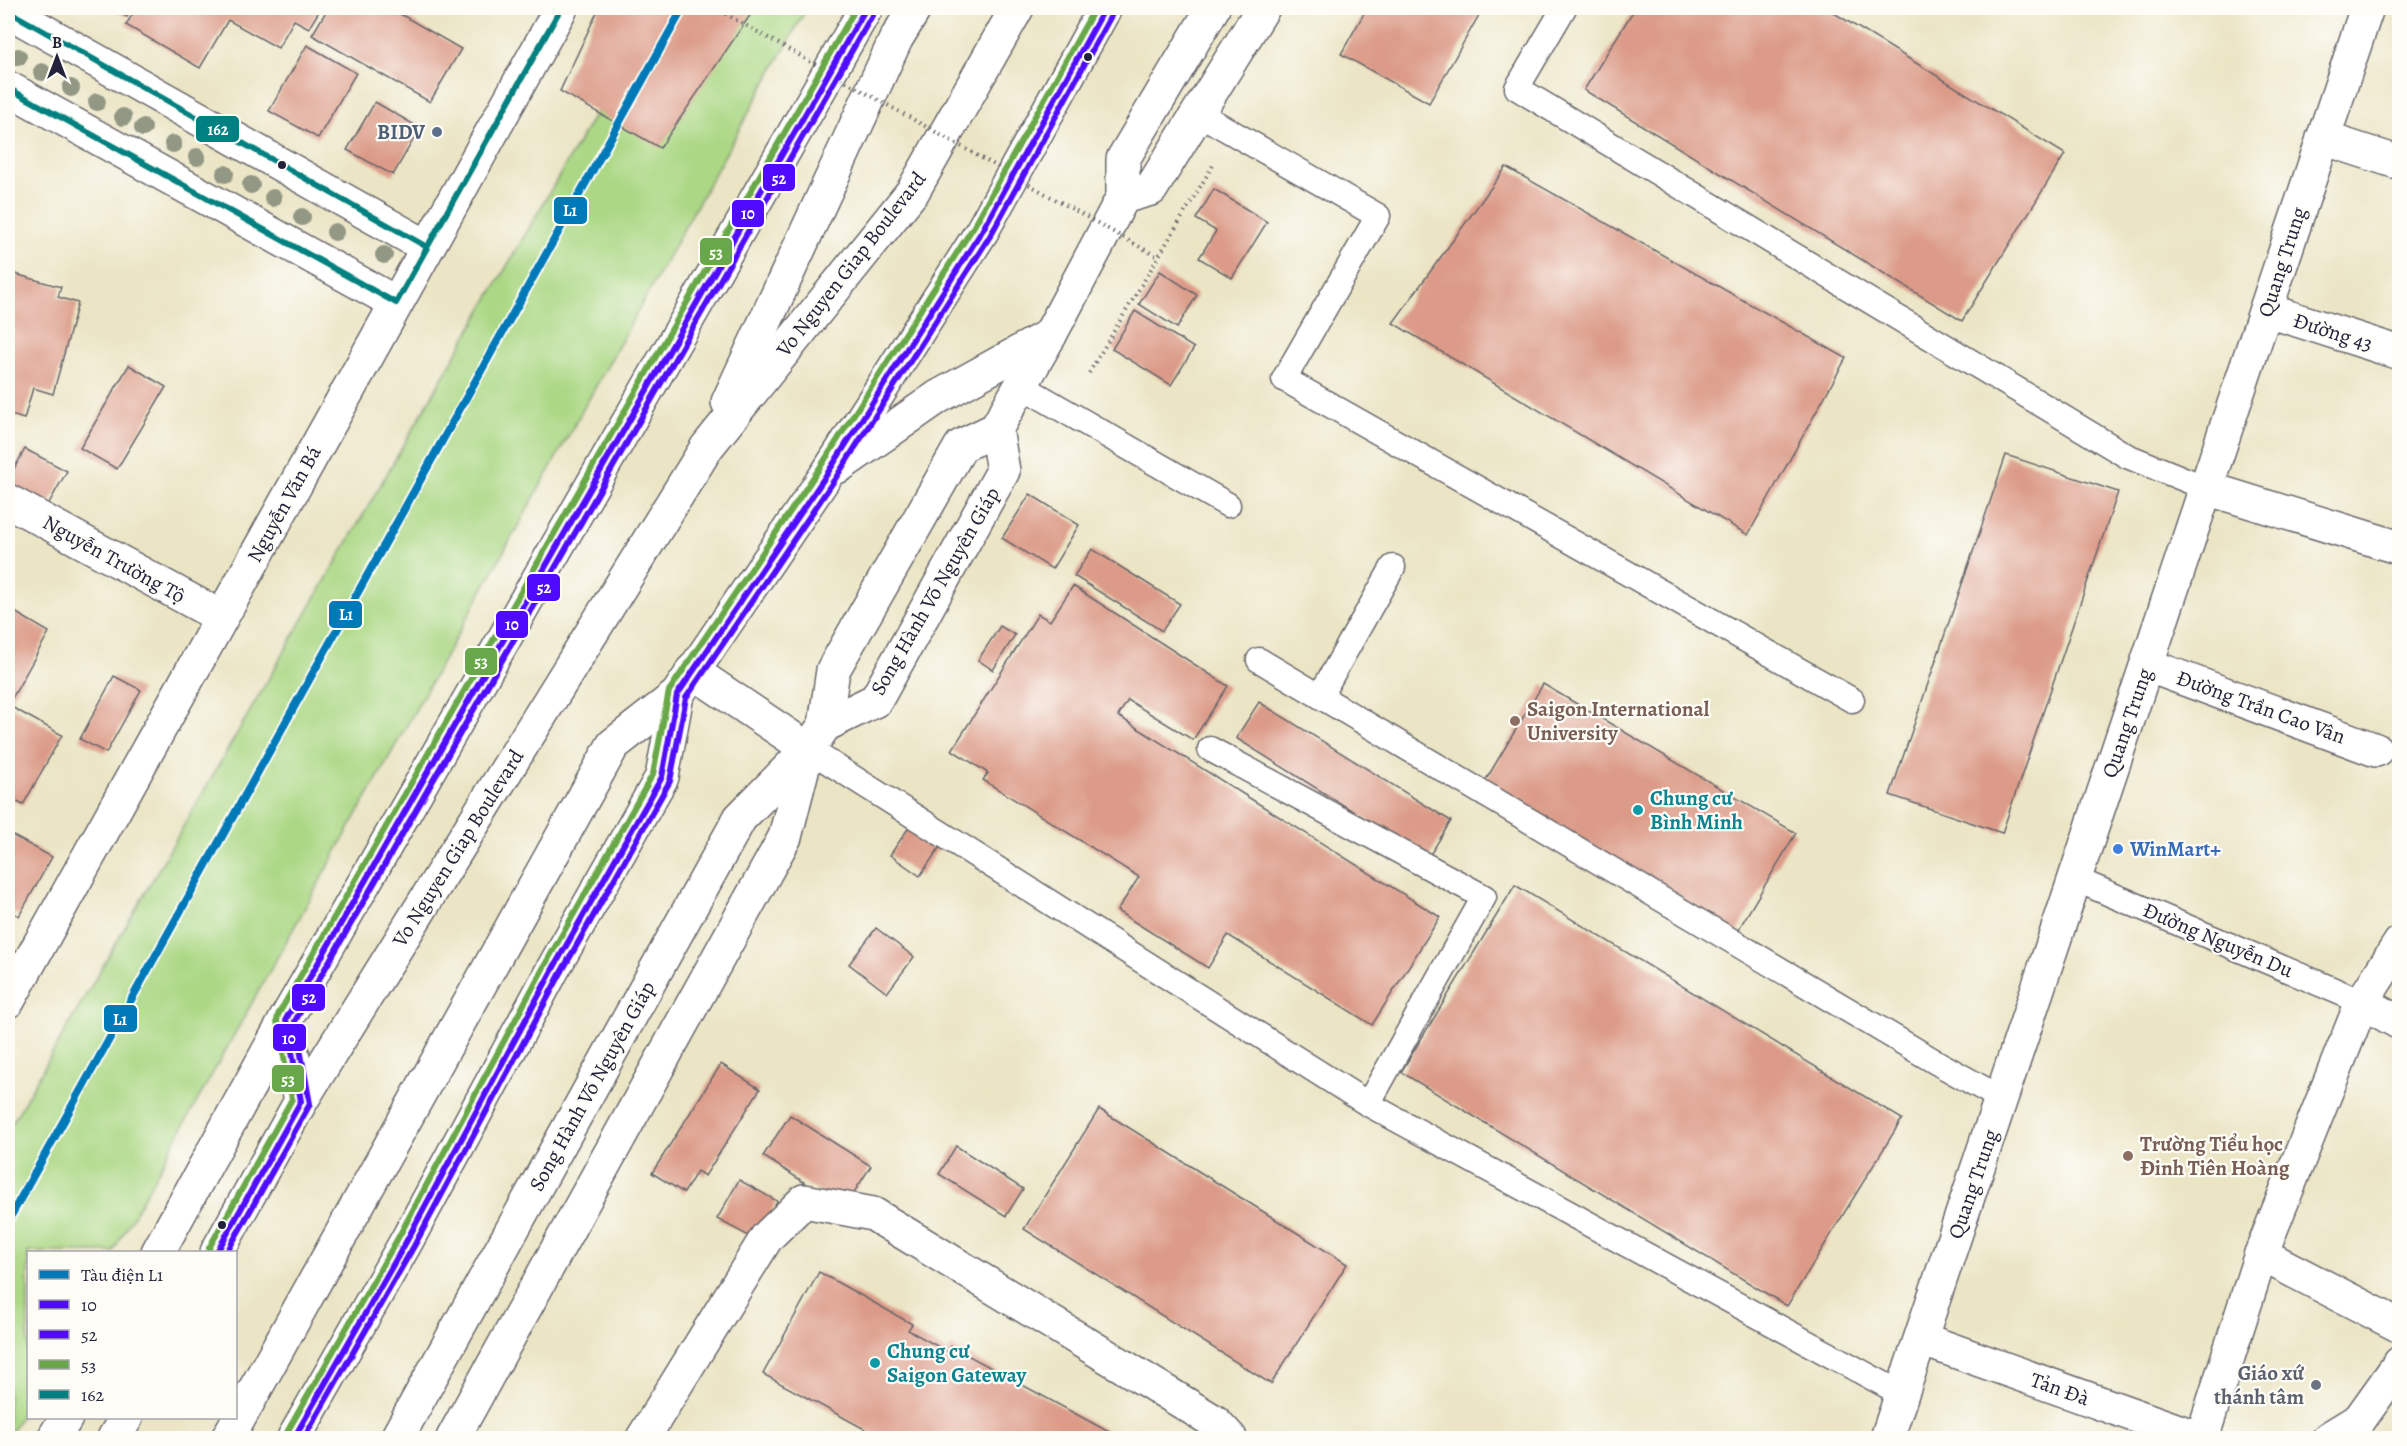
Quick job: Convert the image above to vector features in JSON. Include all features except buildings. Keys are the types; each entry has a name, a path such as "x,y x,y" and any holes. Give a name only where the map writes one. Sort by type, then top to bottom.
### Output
{"main road":[{"name":"Nguyễn Văn Bá","path":"8,1001 561,8"},
{"path":"159,1251 286,1019 866,8"},
{"name":"Vo Nguyen Giap Boulevard","path":"218,1251 301,1101 707,447 896,39 915,8"},
{"name":"Vo Nguyen Giap Boulevard","path":"707,447 913,191 1017,8"},
{"path":"228,1438 613,745 684,683 827,474 982,231 1105,8"},
{"path":"453,1438 784,837 816,737 833,670 961,446 996,429 1050,335 1123,197 1123,159 1213,8"},
{"path":"1123,197 1151,189 1263,8"},
{"name":"Quang Trung","path":"1887,1438 2367,8"},
{"path":"8,11 427,247"},
{"path":"8,88 396,303"},
{"path":"2323,138 2400,163"},
{"name":"Đường 43","path":"2266,310 2400,353"},
{"path":"827,474 938,397 1050,335"},
{"name":"Song Hành Võ Nguyên Giáp","path":"397,1438 740,818 816,737 876,700 1003,471 996,429"},
{"path":"2206,488 2400,548"},
{"name":"Nguyễn Trường Tộ","path":"8,501 221,617"},
{"name":"Đường Trần Cao Vân","path":"2147,665 2376,750"},
{"path":"684,683 816,737"},
{"path":"294,1438 406,1242 554,967 662,777 684,683"},
{"path":"2200,1438 2261,1254 2362,1002 2400,942"},
{"path":"2362,1002 2400,1023"},
{"path":"286,1019 301,1101"},
{"path":"643,1438 767,1237 804,1201 873,1214 1215,1422 1230,1438"},
{"path":"2261,1254 2400,1326"},
{"name":"Tản Đà","path":"1921,1339 2200,1438"},
{"path":"2329,1438 2360,1419 2400,1363"},
{"path":"54,1438 65,1419"},
{"path":"114,1438 125,1419"}],"lane":[{"path":"1564,8 1517,88 2127,456 2206,488"},
{"path":"1198,113 1378,216 1284,379 1852,700"},
{"path":"1020,385 1228,505"},
{"path":"1320,696 1394,567"},
{"path":"1259,660 1893,1036 2002,1098"},
{"path":"816,737 1368,1104 1902,1394"},
{"path":"1210,749 1484,897 1368,1104"},
{"name":"Đường Nguyễn Du","path":"2075,879 2362,1002"}],"path":[{"path":"715,8 1158,257"},
{"path":"1089,373 1216,161"}],"green space":[{"path":"656,8 807,8 114,1251 27,1251 27,1405 8,1438 8,1130"}],"metro line":[{"name":"L1","path":"8,1221 683,8"}],"transit line":[{"name":"162","path":"8,88 396,303 561,8"},
{"name":"53","path":"209,1248 292,1099 277,1021 278,1015 856,8"},
{"name":"10","path":"218,1251 301,1101 286,1019 866,8"},
{"name":"53","path":"286,1434 398,1238 546,963 653,774 669,691 819,469 974,226 1095,8"},
{"name":"10","path":"294,1438 406,1242 554,967 662,777 677,695 827,474 982,231 1105,8"},
{"name":"162","path":"8,11 427,247"},
{"name":"52","path":"228,1251 310,1104 295,1021 874,12"},
{"name":"52","path":"304,1438 414,1246 562,971 670,781 686,698 835,479 990,236 1113,12"}],"place":[{"name":"BIDV","path":"437,132"},
{"name":"Saigon International University","path":"1515,721"},
{"name":"Chung cư Bình Minh","path":"1638,810"},
{"name":"WinMart+","path":"2118,849"},
{"name":"Trường Tiểu học Đinh Tiên Hoàng","path":"2128,1156"},
{"name":"Chung cư Saigon Gateway","path":"875,1363"},
{"name":"Giáo xứ thánh tâm","path":"2316,1385"}]}
